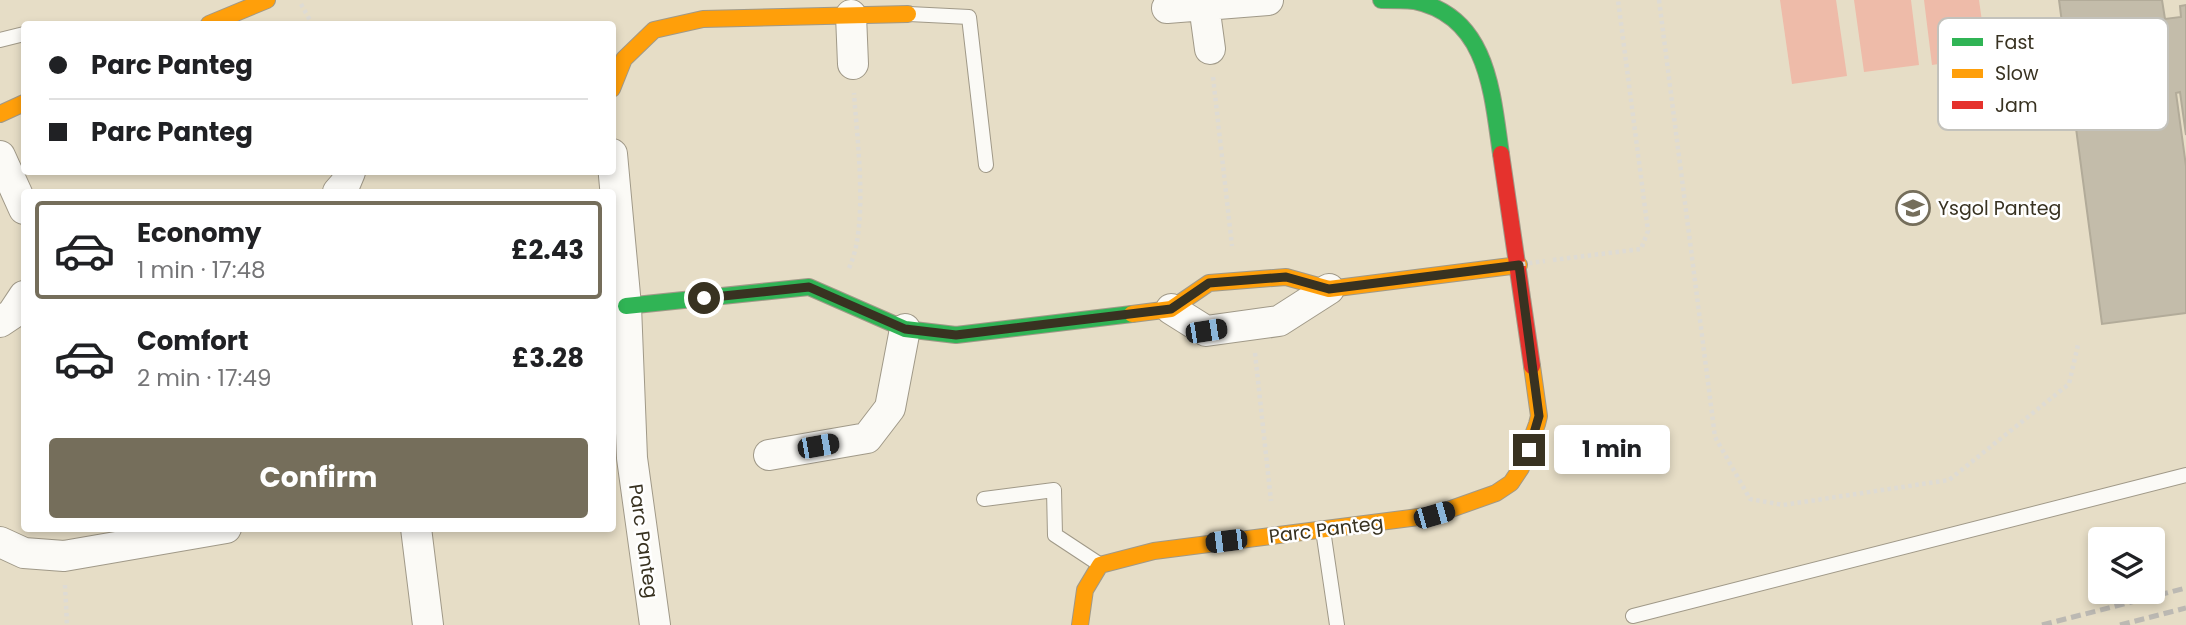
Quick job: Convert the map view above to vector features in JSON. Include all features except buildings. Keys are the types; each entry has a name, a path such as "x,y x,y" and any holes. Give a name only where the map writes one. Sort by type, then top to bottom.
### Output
{"street":[{"path":"216,21 267,0"},
{"path":"1167,8 1268,0"},
{"name":"Parc Panteg","path":"1100,565 1154,551 1434,515 1475,503 1510,484 1529,450 1539,416 1490,85 1469,32 1443,10 1412,1 1381,0"},
{"path":"1204,5 1210,49"},
{"path":"616,79 624,59 654,30 703,19 908,14"},
{"path":"851,15 853,64"},
{"path":"0,114 21,104"},
{"path":"0,156 21,202"},
{"name":"Parc Panteg","path":"616,197 626,306 622,459 655,625"},
{"path":"626,306 809,287 905,329 956,335 1171,309 1209,283 1286,277 1329,289 1517,265"},
{"path":"1171,309 1206,331 1279,321 1329,289"},
{"path":"0,322 12,314 21,300"},
{"path":"769,455 867,438 890,408 905,329"},
{"path":"0,542 24,552 64,556 198,532"},
{"path":"416,532 428,625"},
{"path":"1080,625 1085,590 1100,565"}],"lane":[{"path":"908,14 969,16 986,165"},
{"path":"0,40 21,35"},
{"path":"1633,616 2186,475"},
{"path":"985,499 1054,490 1055,535 1100,565"},
{"path":"1323,529 1337,625"}],"path":[{"path":"299,0 310,21"},
{"path":"1517,265 1641,248 1648,231 1618,0"},
{"path":"1659,0 1715,438 1750,499 1783,505 1949,480 2068,384 2078,345"},
{"path":"1210,49 1235,281"},
{"path":"834,297 857,251 860,181 853,64"},
{"path":"1252,325 1275,535"},
{"path":"64,556 67,625"}],"shaded area":[{"path":"1780,0 1836,0 1847,76 1792,84"},
{"path":"1854,0 1911,0 1919,65 1864,72"},
{"path":"1924,0 1979,0 1982,18 1938,18 1938,64 1932,65"}],"railway":[{"path":"2042,625 2186,588"},
{"path":"2120,625 2186,608"}],"traffic: fast":[{"path":"1381,0 1414,1 1439,9 1458,23 1472,40 1489,82 1501,154"},
{"path":"626,306 809,287 905,329 956,335 1132,314"}],"traffic: slow":[{"path":"216,21 267,0"},
{"path":"616,79 624,59 654,30 703,19 908,14"},
{"path":"0,114 21,104"},
{"path":"1132,314 1171,309 1209,283 1286,277 1329,289 1519,265"},
{"path":"1080,625 1085,590 1100,565 1154,551 1434,515 1496,493 1511,483 1521,468 1537,424 1539,416 1532,366"}],"traffic: jam":[{"path":"1501,154 1532,366"}],"place":[{"name":"Ysgol Panteg","path":"1913,208"}],"route":[{"path":"704,298 809,287 905,329 956,335 1171,309 1209,283 1286,277 1329,289 1519,265 1539,416 1529,450"}]}
